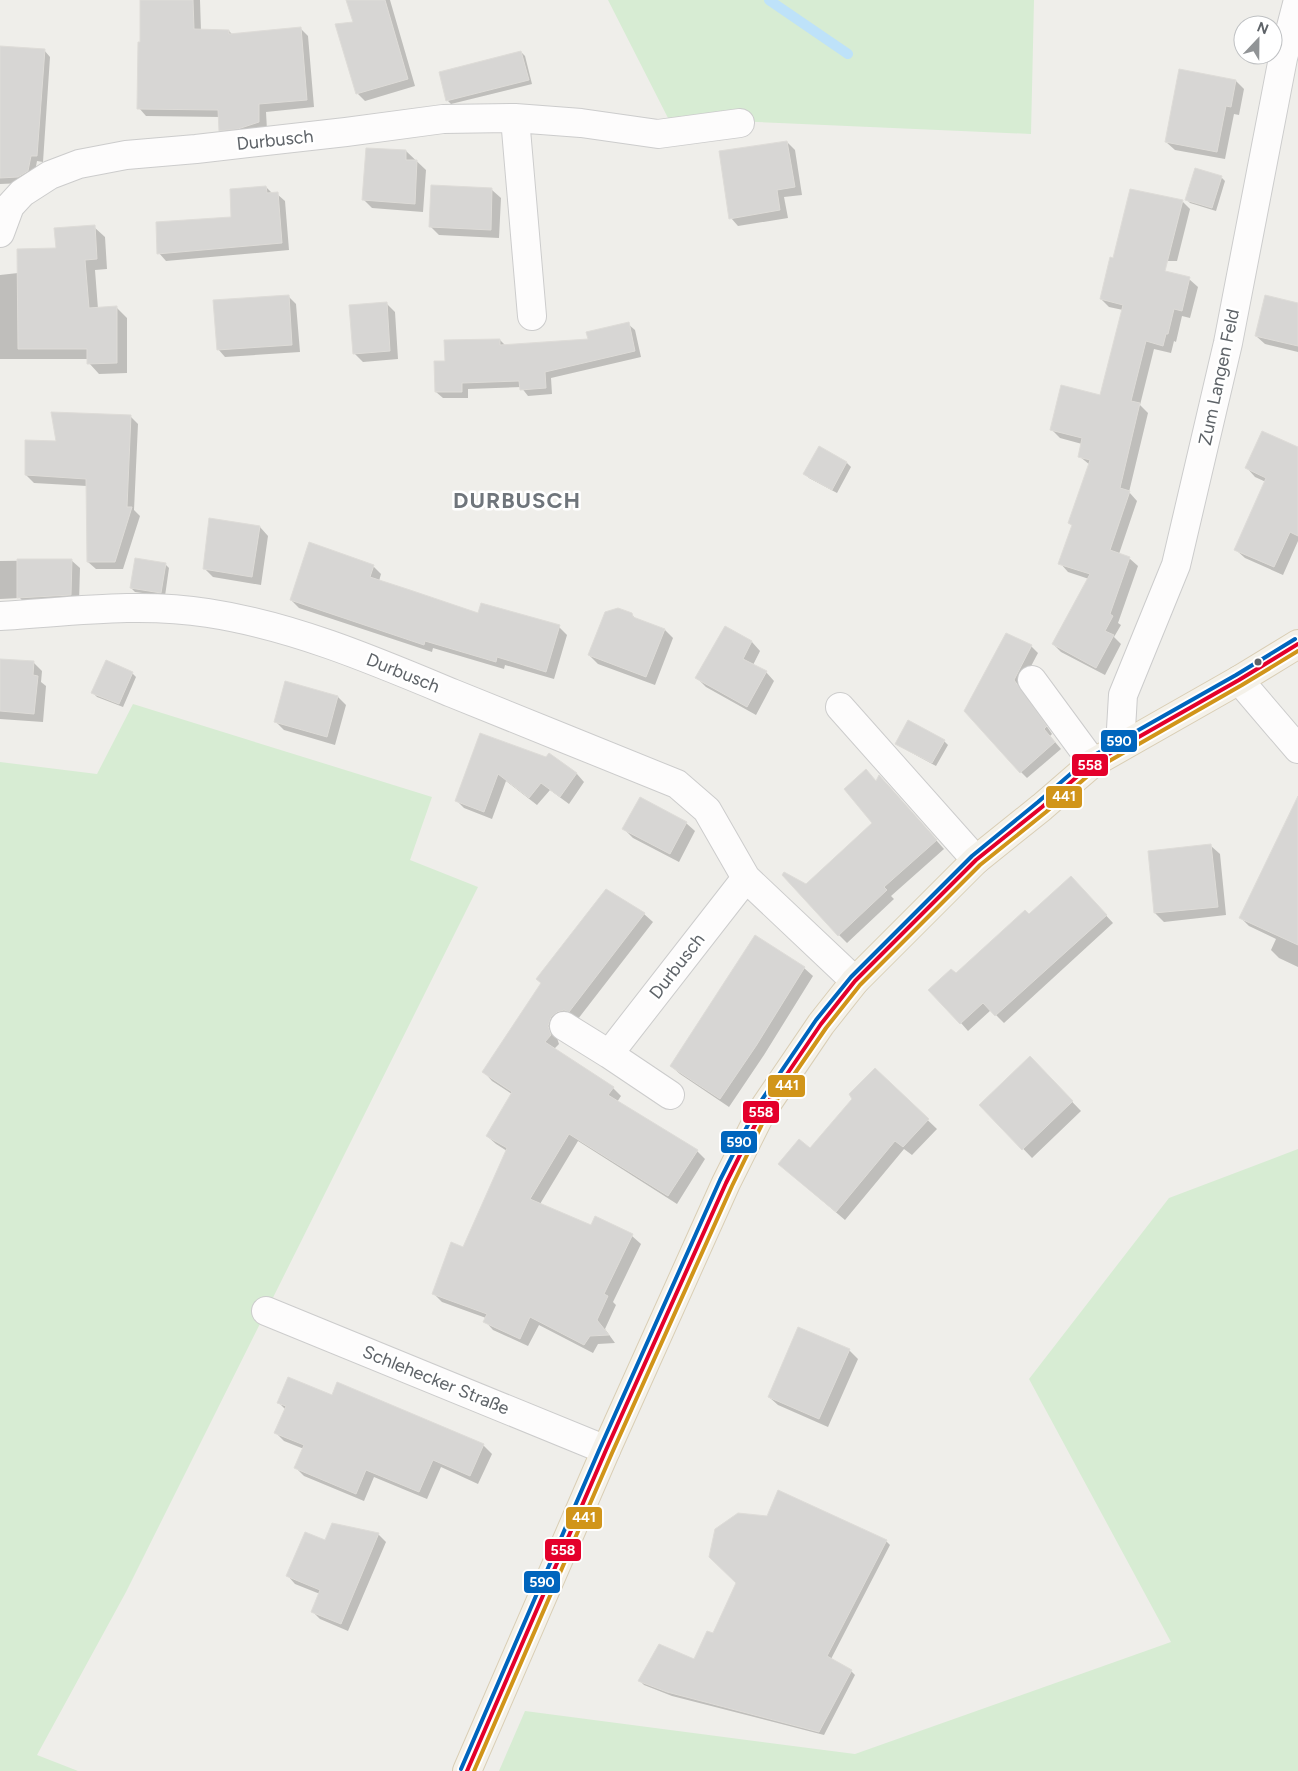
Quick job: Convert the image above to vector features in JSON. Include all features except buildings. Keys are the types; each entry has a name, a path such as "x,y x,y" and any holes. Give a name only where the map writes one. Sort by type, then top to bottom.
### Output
{"main road":[{"path":"467,1771 606,1450 726,1183 762,1111 820,1024 855,981 976,860 1093,763 1120,746 1240,680 1298,644"}],"street":[{"name":"Zum Langen Feld","path":"1120,746 1123,695 1176,565 1228,343 1283,58 1298,0"},
{"name":"Durbusch","path":"0,233 10,206 22,193 50,175 79,164 126,154 196,149 443,119 515,118 582,123 658,134 740,123"},
{"path":"515,118 532,316"},
{"name":"Durbusch","path":"0,616 133,608 174,609 255,622 358,654 677,784 707,810 746,878 855,981"},
{"path":"1032,680 1093,763"},
{"path":"1240,680 1294,739"},
{"path":"840,707 976,860"},
{"name":"Durbusch","path":"608,1054 746,878"},
{"path":"564,1026 670,1095"},
{"name":"Schlehecker Straße","path":"266,1311 606,1450"}],"green space":[{"path":"608,0 1034,0 1031,134 668,118"},
{"path":"133,704 432,797 410,860 478,887 126,1592 37,1755 78,1771 0,1771 0,762 97,774"},
{"path":"1298,1149 1298,1771 499,1771 525,1711 855,1754 1171,1642 1029,1379 1169,1198"}],"waterway":[{"path":"769,0 848,54"}],"transit line":[{"name":"590","path":"461,1769 600,1448 720,1180 757,1107 816,1020 851,977 972,856 1089,758 1236,675 1295,639"},
{"name":"558","path":"467,1771 606,1450 726,1183 762,1111 821,1024 855,981 976,860 1093,763 1239,680 1298,644"},
{"name":"441","path":"474,1771 612,1453 732,1186 767,1114 826,1028 860,985 980,865 1097,768 1298,651"}],"district":[{"name":"DURBUSCH","path":"517,500"}]}
